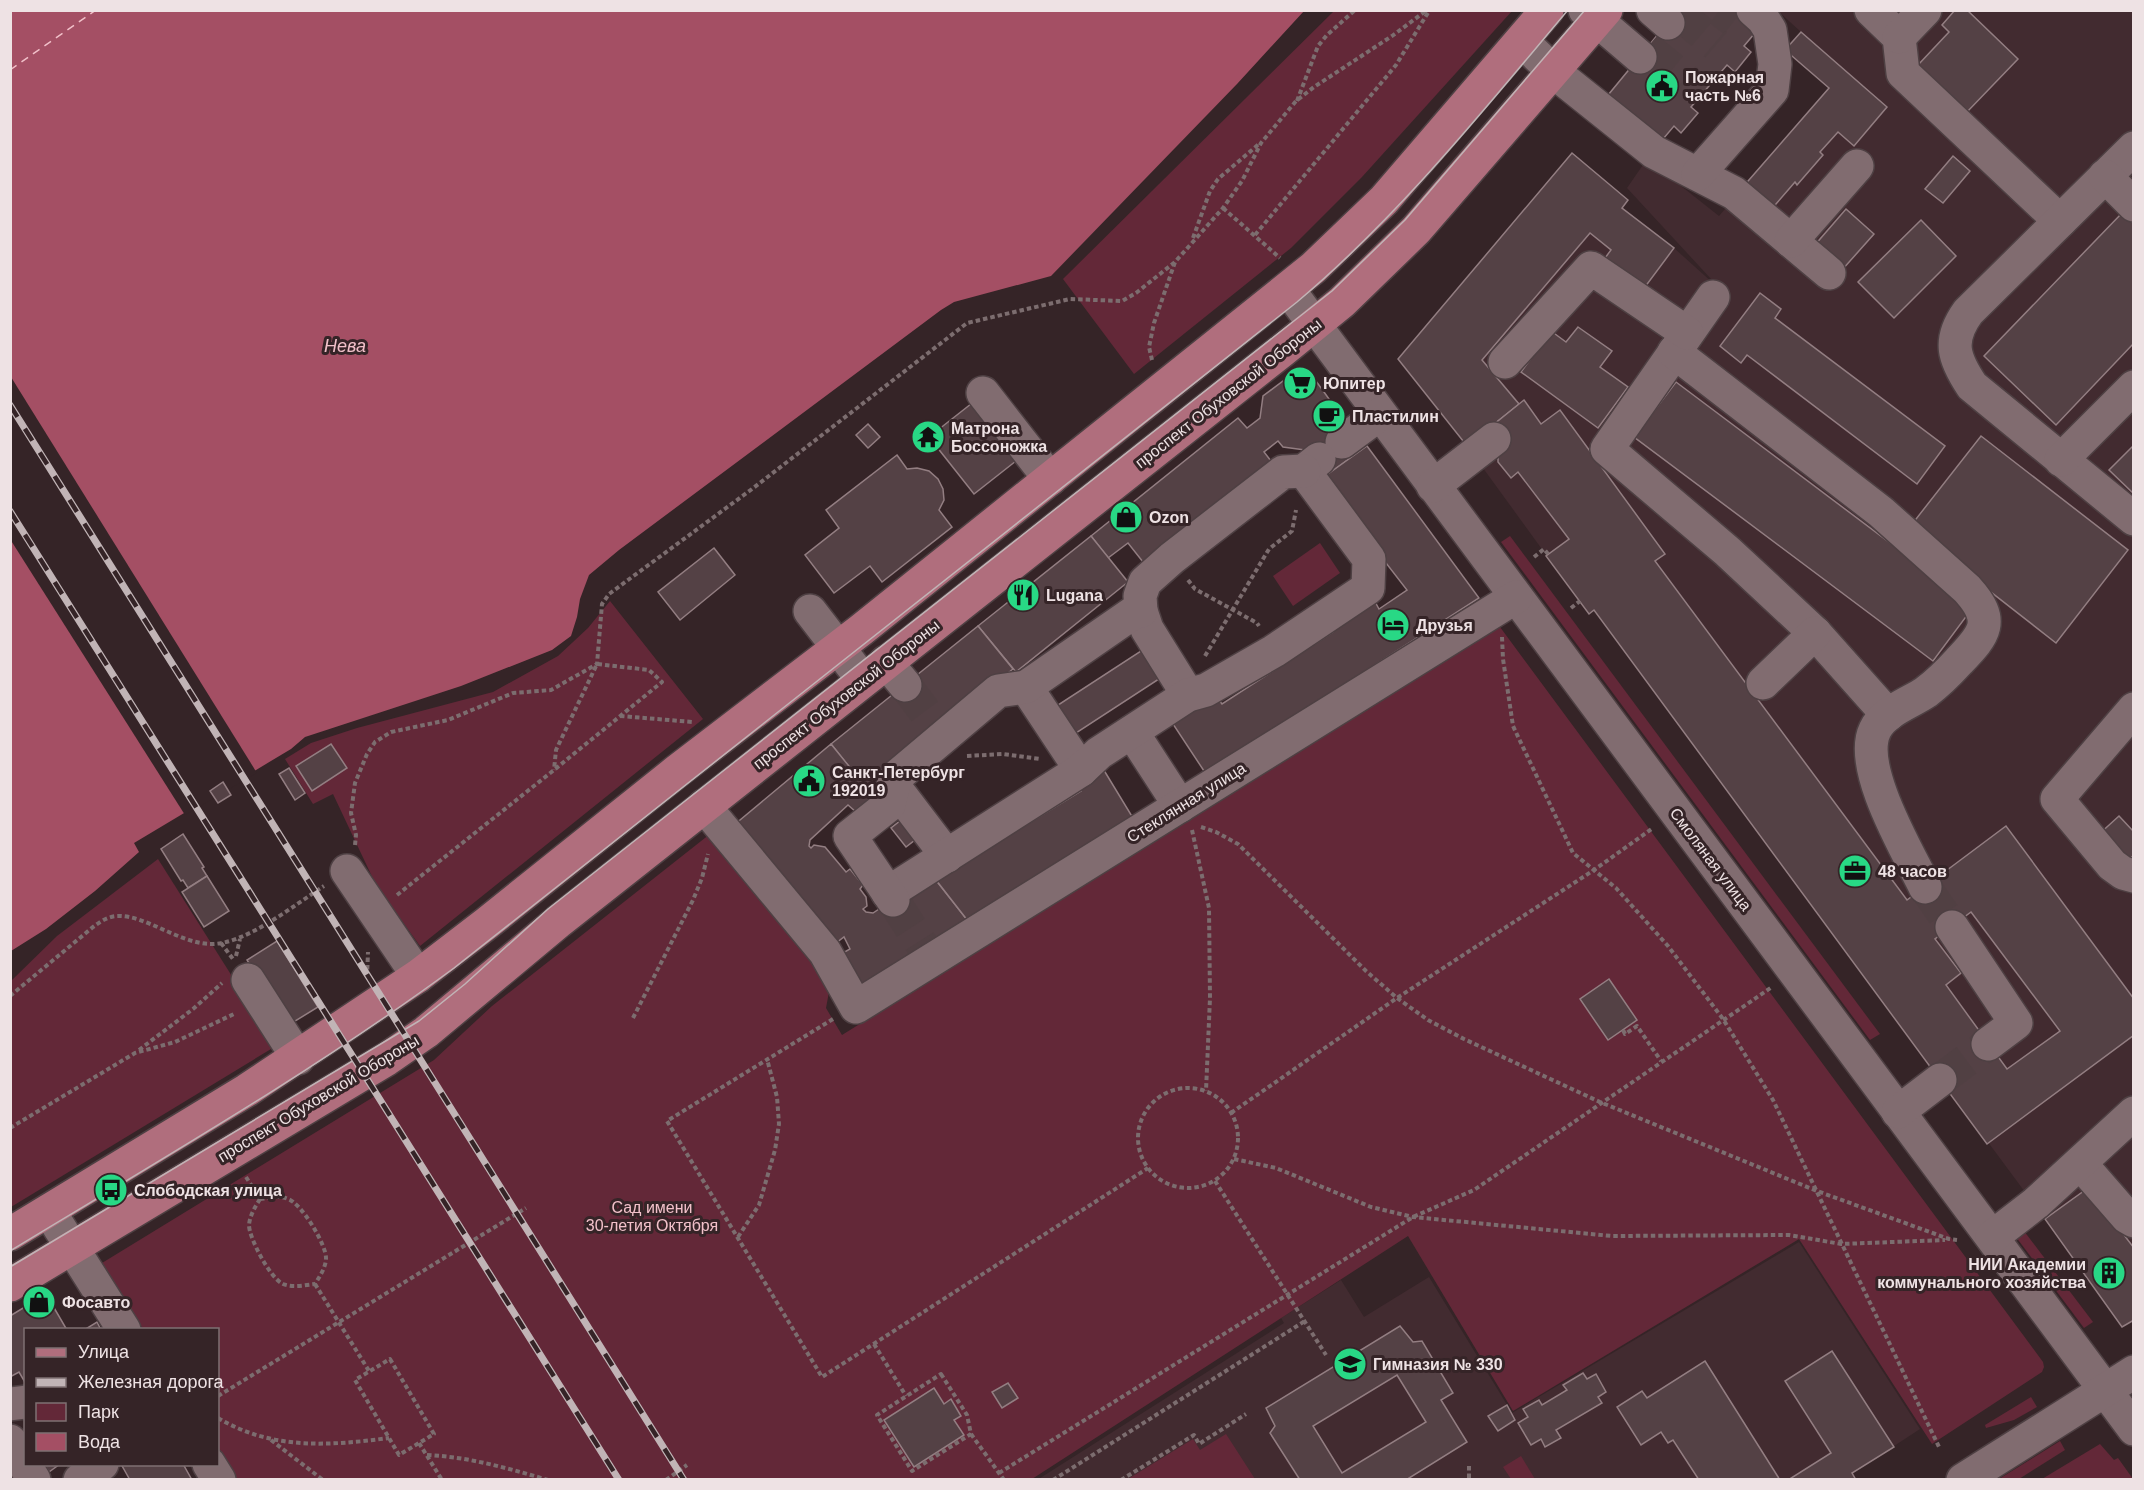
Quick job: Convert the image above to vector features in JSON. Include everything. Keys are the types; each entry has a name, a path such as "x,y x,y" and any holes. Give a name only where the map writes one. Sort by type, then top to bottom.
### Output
{"main road":[{"path":"10,1234 298,1058 418,976 677,771 838,648 1050,479 1288,277 1313,268 1384,200 1547,10"},
{"name":"проспект Обуховской Обороны","path":"10,1285 368,1070 426,1032 558,922 704,806 885,676 1342,302 1416,230 1554,72 1599,13"}],"street":[{"path":"1698,174 1772,90 1775,64 1770,30 1753,10"},
{"path":"1871,10 1899,37 1903,73 2060,221"},
{"path":"1899,37 1925,10"},
{"path":"1599,13 1643,52"},
{"path":"1522,41 1554,72 1654,152 1734,193 1829,273"},
{"path":"2133,148 1968,312 1958,326 1955,345 1959,366 1972,386 2133,519"},
{"path":"1791,241 1857,166"},
{"path":"2105,176 2133,205"},
{"path":"1505,362 1591,268 1881,512 1977,600 1983,612 1984,628 1980,640 1942,679 1888,715 1875,730 1872,751 1878,791 1924,887"},
{"name":"Смоляная улица","path":"1288,277 1314,325 1898,1112 1976,1238 2105,1390 2133,1429"},
{"path":"1713,297 1607,449 1727,551 1815,633 1888,715"},
{"path":"2061,460 2133,387"},
{"path":"983,393 1050,479"},
{"path":"1188,695 1147,628 1141,611 1140,596 1145,582 1172,558 1283,472 1322,457 1380,414"},
{"path":"1433,486 1494,439"},
{"path":"1141,611 1133,614 1026,687 998,691 941,733 896,777 889,806 850,836 890,896 947,856 1081,770 1099,753 1188,695 1206,690 1274,651 1368,588 1369,559 1322,457"},
{"name":"Стеклянная улица","path":"856,1007 928,954 1180,806 1516,597"},
{"path":"810,611 838,648 885,676"},
{"path":"1763,683 1815,633"},
{"path":"1026,687 1081,770"},
{"path":"2133,709 2057,799 2112,865 2123,873 2133,876"},
{"path":"1132,732 1180,806"},
{"path":"893,785 947,856"},
{"path":"704,806 825,952 856,1007"},
{"path":"347,872 418,976"},
{"path":"1952,927 2016,1023 1988,1044"},
{"path":"243,981 298,1058"},
{"path":"1898,1112 1940,1080"},
{"path":"1976,1238 2036,1203 2133,1113"},
{"path":"2080,1163 2133,1221"},
{"path":"49,1211 123,1328"},
{"path":"1963,1479 2133,1372"},
{"path":"10,1441 24,1463"},
{"path":"26,1466 34,1479"},
{"path":"80,1479 101,1466"},
{"path":"106,1466 116,1479"},
{"path":"210,1466 219,1479"}],"path":[{"path":"1296,101 1318,46 1355,10"},
{"path":"1191,242 1210,190 1218,179 1261,143 1296,101 1428,10"},
{"path":"1256,235 1396,65 1428,10"},
{"path":"554,770 556,750 597,664 602,604 609,594 752,489 967,323 1070,298 1122,301 1136,293 1175,262 1223,208 1242,181 1261,143"},
{"path":"1223,208 1256,235 1288,277"},
{"path":"1155,370 1149,347 1154,323 1175,262"},
{"path":"1188,695 1192,678 1269,549 1292,531 1322,457"},
{"path":"1534,557 1544,549 1548,554"},
{"path":"1172,558 1195,589 1257,623 1274,651"},
{"path":"1571,608 1580,601"},
{"path":"1502,631 1503,659 1513,726 1573,853 1616,888 1668,946 1723,1019 1773,1100 1939,1447"},
{"path":"10,996 93,927 106,919 117,916 133,918 183,939 199,943 212,944 240,939 347,872 354,858 356,835 351,813 355,783 367,754 375,742 392,732 448,720 513,693 551,690 597,664 649,670 662,682 375,912"},
{"path":"619,716 700,723"},
{"path":"941,733 960,756 1003,754 1065,763 1081,770"},
{"path":"1206,1092 1210,998 1209,908 1191,824 1216,832 1238,844 1366,971 1397,998 1428,1020 1600,1102 1817,1191 1949,1239"},
{"path":"1231,1113 1397,998 1594,870 1654,826"},
{"path":"633,1018 693,900 702,878 709,846"},
{"path":"240,939 243,981"},
{"path":"135,1053 176,1042 243,981"},
{"path":"10,1128 135,1053 214,991 243,981"},
{"path":"999,1473 1413,1217 1474,1190 1773,986"},
{"path":"856,1007 830,1020 667,1121 822,1377 1148,1168"},
{"path":"1623,1030 1625,1034 1637,1026 1661,1061"},
{"path":"738,1237 759,1205 775,1150 779,1124 777,1097 767,1059"},
{"path":"1191,1088 1206,1092 1220,1100 1235,1121 1238,1138 1234,1159 1226,1172 1215,1181 1202,1187 1182,1188 1162,1181 1148,1168 1140,1154 1138,1139 1147,1110 1158,1098 1172,1091 1191,1088"},
{"path":"1234,1159 1276,1168 1371,1208 1413,1217 1612,1236 1789,1235 1841,1244 1976,1238"},
{"path":"241,1168 260,1199"},
{"path":"1215,1181 1326,1355"},
{"path":"260,1199 280,1197 291,1200 300,1208 324,1247 326,1258 324,1269 315,1284"},
{"path":"260,1199 249,1224 251,1237 274,1278 284,1285 315,1284"},
{"path":"219,1395 526,1208"},
{"path":"315,1284 369,1371"},
{"path":"1053,1479 1305,1321"},
{"path":"874,1344 906,1396"},
{"path":"390,1359 434,1434 399,1455 355,1380 369,1371 390,1359"},
{"path":"971,1434 912,1471 877,1415 941,1374 967,1415 971,1434 1004,1479"},
{"path":"1121,1479 1194,1435 1199,1444 1246,1414"},
{"path":"219,1418 256,1437 290,1443 323,1444 389,1438"},
{"path":"270,1439 323,1479"},
{"path":"419,1443 442,1479"},
{"path":"427,1455 487,1462 548,1479"},
{"path":"666,1479 687,1465"},
{"path":"1469,1466 1469,1479"}],"shaded area":[{"path":"1778,11 2133,11 2133,1320 2122,1327 2045,1219 1594,610 1589,614 1467,446 1398,359 1572,153 1628,200 1623,208 1674,248 1724,293 1627,188 1647,159 1719,216 1829,88 1785,50 1801,32"},
{"path":"1799,1242 1920,1429 1853,1473 1856,1479 1037,1480 1284,1323 1281,1318 1341,1280 1364,1317 1429,1277 1512,1413"}],"green space":[{"path":"1334,11 1512,11 1362,177 1291,248 1134,374 1063,279"},
{"path":"1510,536 1880,1034 1870,1040 1501,542"},
{"path":"1320,543 1340,573 1293,606 1273,576"},
{"path":"610,601 703,719 420,946 376,885 333,794 313,804 285,759 311,743 357,728 493,692 558,656 588,628"},
{"name":"Сад имени 30-летия Октября","path":"1500,627 2043,1362 2044,1367 2042,1372 1932,1444 1799,1239 1513,1411 1408,1236 1032,1479 237,1479 219,1450 219,1328 142,1328 102,1263 434,1060 492,1006 710,834 802,941 829,992 826,1008 842,1035"},
{"path":"158,859 276,1046 11,1207 11,981 57,936"},
{"path":"2021,1227 2093,1322 2084,1328 2013,1233"},
{"path":"2031,1397 2037,1407 2014,1420 1986,1428 1985,1425"},
{"path":"1226,1434 1255,1479 1128,1479 1193,1439 1200,1450"},
{"path":"2060,1441 2065,1450 2019,1479 1999,1479"},
{"path":"2100,1444 2114,1460 2118,1458 2133,1479 2042,1479"},
{"path":"1521,1456 1535,1479 1511,1479 1503,1467"}],"water":[{"name":"Нева","path":"11,11 1304,11 1237,84 1051,276 954,302 941,310 619,550 589,575 580,599 571,636 552,650 461,686 305,737 291,749 134,843 139,852 95,891 46,929 11,951"}],"pier":[{"path":"11,377 257,773 185,815 10,539"}],"building":[{"name":"Пожарная часть №6","path":"1678,10 1741,10 1760,27 1744,46 1751,52 1735,72 1727,65 1691,107 1698,113 1681,133 1674,126 1658,145 1604,100"},
{"path":"1955,10 1967,10 2018,59 1967,112 1918,65 1949,32 1942,25"},
{"path":"1801,32 1887,107 1854,146 1838,132 1820,152 1823,155 1769,212 1742,188 1829,88 1785,50"},
{"path":"1572,153 1628,200 1622,208 1674,248 1645,287 1605,258 1611,250 1590,233 1482,360 1519,404 1467,446 1398,359"},
{"path":"1953,156 1970,171 1943,203 1925,189"},
{"path":"1846,209 1874,234 1842,270 1814,246"},
{"path":"2122,213 2134,224 2134,343 2056,425 1984,356"},
{"path":"1921,220 1956,256 1894,318 1858,282"},
{"path":"1760,293 1781,309 1775,318 1945,446 1917,484 1747,355 1741,363 1720,346"},
{"path":"1578,327 1612,351 1600,367 1628,387 1598,428 1521,372 1551,331 1566,342"},
{"path":"1291,375 1313,377 1334,406 1331,429 1353,456 1330,473 1309,447 1305,450 1283,447 1278,441 1264,452 1271,461 1143,562 1128,543 1108,558 1091,536 1238,418 1247,428 1260,418 1263,396"},
{"path":"1676,382 1974,606 1933,661 1634,437"},
{"path":"976,400 1021,457 974,494 929,437"},
{"path":"1524,400 1541,424 1560,410 1665,554 1655,561 1907,900 2006,826 2134,999 2134,1035 1987,1144 1594,610 1589,614 1546,556 1569,539 1518,472 1511,478 1498,462 1488,429","holes":["1971,912 2060,1031 2007,1069 1946,985 1961,973 1935,939"]},
{"path":"868,424 880,437 868,448 856,435"},
{"path":"1981,436 2128,550 2056,643 1909,528"},
{"path":"2134,445 2134,494 2109,470"},
{"path":"1367,446 1479,598 1206,774 1173,724 1216,696 1222,704 1333,632 1329,626 1373,598 1379,609 1407,590 1321,479"},
{"path":"897,455 907,469 917,468 929,471 938,479 943,489 944,500 939,510 952,527 882,582 870,566 834,593 805,555 839,528 826,510"},
{"path":"1091,536 1128,582 1016,672 978,626"},
{"path":"714,548 735,575 680,620 658,592"},
{"path":"978,626 1013,669 865,787 831,744"},
{"path":"1144,649 1162,677 1073,735 1055,707"},
{"path":"331,744 347,768 312,791 296,766"},
{"path":"831,744 874,797 856,812 848,805 810,840 809,846 811,848 814,845 825,847 846,872 850,869 863,885 860,889 866,897 867,906 863,909 866,912 873,913 931,874 968,921 859,986 841,954 850,949 844,937 836,943 734,825"},
{"path":"1102,767 1133,818 968,921 936,880 1081,791 1076,783"},
{"path":"289,768 305,793 295,800 279,774"},
{"path":"223,782 231,795 218,803 210,791"},
{"path":"2119,816 2134,832 2134,855 2123,864 2097,836"},
{"path":"905,817 920,836 906,847 891,828"},
{"path":"183,834 204,867 202,868 207,876 188,888 161,849"},
{"path":"207,876 229,911 204,927 182,892"},
{"path":"277,941 318,1007 287,1026 247,960"},
{"path":"1609,979 1637,1020 1608,1040 1580,999"},
{"name":"НИИ Академии коммунального хозяйства","path":"2088,1188 2134,1248 2134,1320 2122,1327 2045,1219"},
{"path":"46,1294 66,1328 24,1328 24,1381 19,1372 10,1377 10,1316"},
{"path":"97,1322 100,1328 87,1328"},
{"path":"1400,1326 1413,1342 1422,1341 1453,1393 1441,1400 1467,1442 1406,1480 1300,1480 1270,1433 1275,1426 1266,1408","holes":["1397,1375 1426,1422 1342,1473 1313,1426"]},
{"path":"1832,1351 1894,1447 1852,1473 1856,1480 1788,1480 1831,1453 1785,1381"},
{"path":"1705,1361 1780,1480 1699,1480 1673,1440 1668,1443 1661,1432 1641,1445 1617,1407 1642,1391 1647,1398"},
{"path":"1583,1373 1587,1379 1596,1374 1606,1392 1598,1397 1602,1403 1556,1430 1561,1438 1545,1447 1541,1439 1531,1445 1518,1423 1528,1417 1523,1409 1539,1400 1542,1405 1567,1390 1563,1385"},
{"path":"1008,1383 1018,1398 1002,1408 992,1392"},
{"path":"934,1388 944,1404 951,1399 961,1416 954,1420 964,1435 914,1467 884,1420"},
{"path":"1507,1405 1515,1420 1498,1431 1488,1416"},
{"path":"45,1466 57,1466 49,1472"},
{"path":"122,1466 184,1466 192,1480 130,1480"}],"ferry route":[{"path":"10,70 96,10"}],"tunnel":[{"path":"1720,10 1734,21"},
{"path":"1677,12 1716,45"},
{"path":"1647,48 1687,81"},
{"path":"905,685 938,729"},
{"path":"1925,887 1952,927"},
{"path":"893,900 924,948"},
{"path":"1940,1080 1988,1044"}],"tram line":[{"path":"10,1251 291,1079 454,968 1297,302 1405,199 1568,10"},
{"path":"10,1267 419,1021 465,984 548,909 1332,291 1405,220 1585,10"}],"railway":[{"path":"10,405 684,1480"},
{"path":"10,511 619,1480"}],"place":[{"name":"Пожарная часть №6","path":"1662,86"},
{"name":"Юпитер","path":"1300,383"},
{"name":"Пластилин","path":"1329,416"},
{"name":"Матрона Боссоножка","path":"928,437"},
{"name":"Ozon","path":"1126,517"},
{"name":"Lugana","path":"1023,595"},
{"name":"Друзья","path":"1393,625"},
{"name":"Санкт-Петербург 192019","path":"809,781"},
{"name":"48 часов","path":"1855,871"},
{"name":"Слободская улица","path":"111,1190"},
{"name":"НИИ Академии коммунального хозяйства","path":"2109,1273"},
{"name":"Фосавто","path":"39,1302"},
{"name":"Гимназия № 330","path":"1350,1364"}]}
